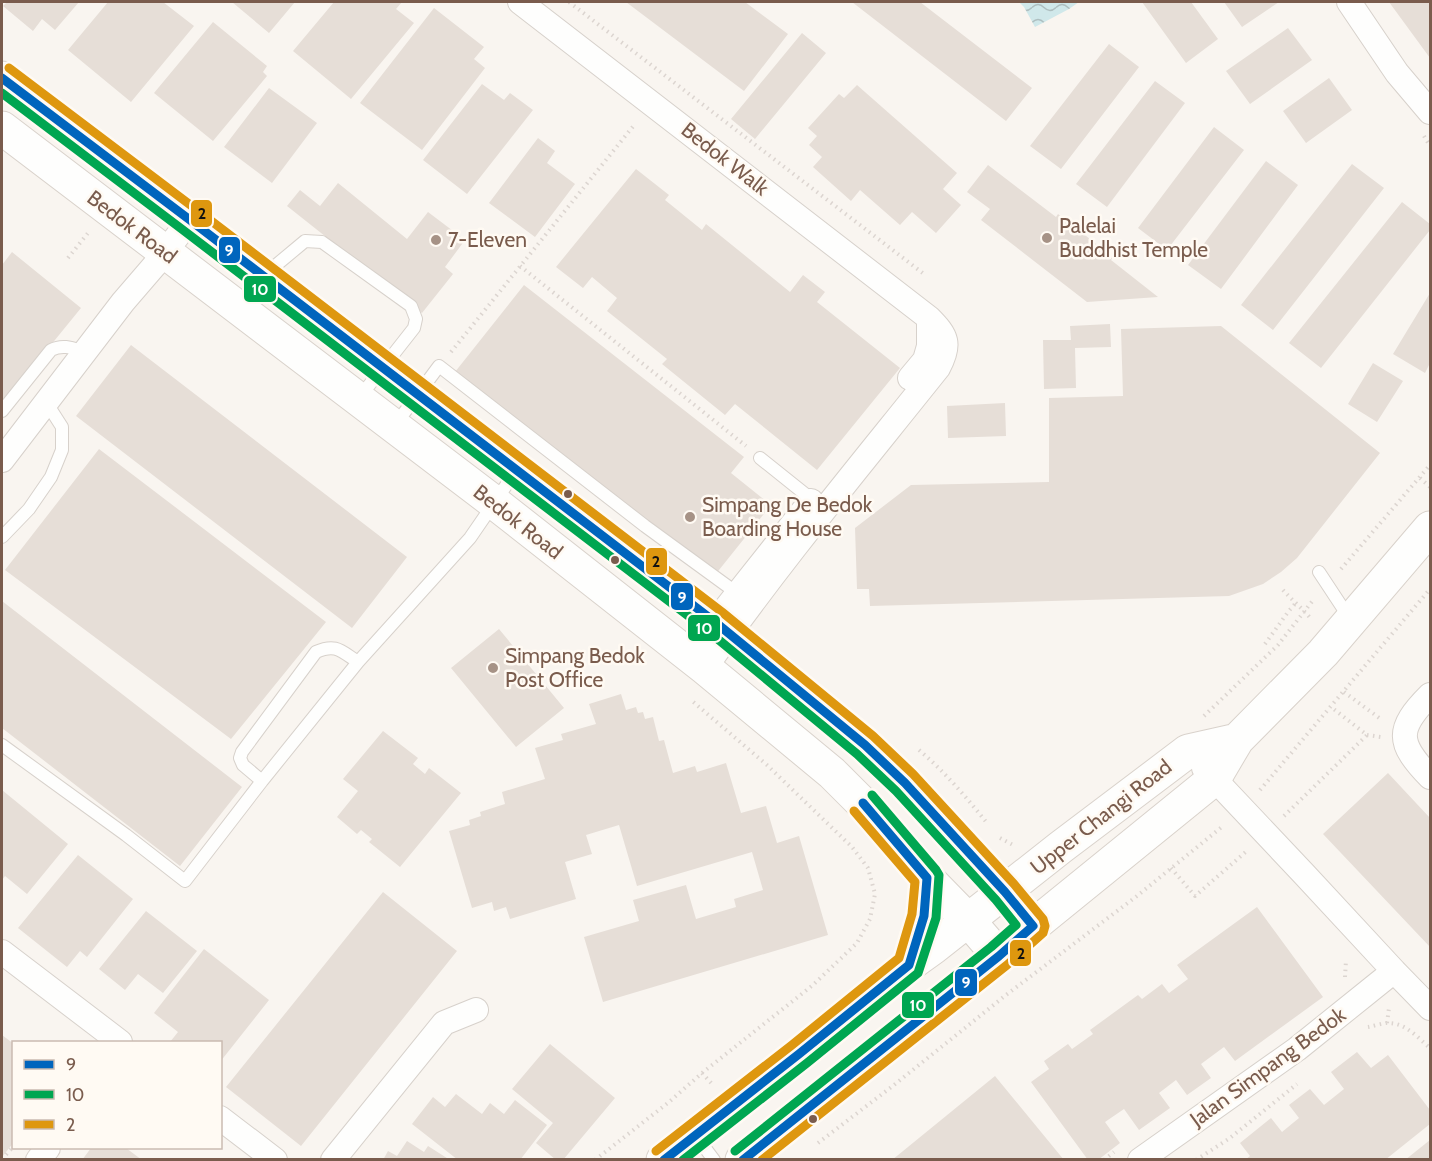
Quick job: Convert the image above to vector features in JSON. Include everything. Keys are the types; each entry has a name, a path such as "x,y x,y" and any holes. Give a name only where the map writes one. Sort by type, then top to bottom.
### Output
{"street":[{"name":"Bedok Walk","path":"520,2 928,318 929,346 925,360 698,662"},
{"path":"1349,2 1397,73 1431,112"},
{"name":"Bedok Road","path":"2,78 722,628 865,745 905,783 1005,892 1033,926"},
{"name":"Bedok Road","path":"2,128 495,503 698,662 832,773 869,810 927,878 999,956"},
{"path":"2,460 189,220"},
{"name":"Upper Changi Road","path":"742,1160 999,956 1214,779 1237,740 1341,632 1431,528"},
{"path":"1425,701 1406,725 1404,736 1412,757 1431,777"},
{"path":"1192,737 1214,779 1431,1008"},
{"name":"Upper Changi Road","path":"663,1160 705,1148 732,1105 1120,801 1192,737 1237,740"},
{"path":"909,965 924,916 927,878"},
{"path":"2,952 119,1041"},
{"name":"Jalan Simpang Bedok","path":"1130,1153 1298,1049 1394,971"},
{"path":"333,1160 444,1023 476,1010"},
{"path":"222,1120 275,1160"}],"lane":[{"path":"237,307 263,276 305,241 322,242 411,306 416,319 414,328 358,399"},
{"path":"2,411 51,350 58,346 65,346 85,352"},
{"path":"394,426 439,366 645,526 745,599"},
{"path":"2,537 29,509 51,477 62,450 62,427 46,402"},
{"path":"760,458 818,504"},
{"path":"2,745 185,881 358,662 470,538 517,470"},
{"path":"1319,572 1328,584 1341,632"},
{"path":"262,781 243,765 240,758 242,752 316,652 327,647 335,648 358,662"}],"path":[{"path":"569,2 924,274"},
{"path":"450,353 652,102"},
{"path":"69,258 90,231"},
{"path":"520,266 760,458"},
{"path":"1192,737 1278,645 1304,611 1431,465"},
{"path":"1420,478 1431,487"},
{"path":"1283,590 1304,611 1341,632"},
{"path":"1265,644 1295,604"},
{"path":"1344,692 1404,736"},
{"path":"595,1160 813,985 857,943 870,919 875,894 868,868 852,847 767,765 684,694"},
{"path":"1331,707 1367,735 1373,735"},
{"path":"1171,868 1195,896 1266,834 1367,735"},
{"path":"912,745 944,773 991,828"},
{"path":"996,833 1020,849"},
{"path":"1342,955 1347,962 1345,979"},
{"path":"1368,1027 1387,1023 1401,1025 1431,1048"},
{"path":"1196,1160 1230,1138 1304,1079"},
{"path":"1104,1160 1130,1153"}],"water":[{"path":"1019,2 1079,2 1035,27"}],"building":[{"path":"7,2 79,2 55,30 42,19 33,31 3,6"},
{"path":"108,2 163,2 194,26 131,102 68,50"},
{"path":"232,2 295,2 269,33"},
{"path":"334,2 402,2 396,9 414,23 351,99 293,51"},
{"path":"626,2 745,2 788,34 744,91"},
{"path":"852,2 920,2 1032,88 1006,121"},
{"path":"1142,2 1191,2 1218,39 1186,63"},
{"path":"1224,2 1279,2 1242,27"},
{"path":"1389,2 1430,2 1430,58"},
{"path":"434,8 484,47 474,59 485,68 422,150 360,103"},
{"path":"213,22 267,66 263,72 267,76 213,141 154,93"},
{"path":"1288,28 1312,60 1250,104 1226,71"},
{"path":"802,33 826,53 755,139 731,119"},
{"path":"1109,44 1139,67 1061,169 1030,146"},
{"path":"1329,78 1352,110 1306,143 1283,111"},
{"path":"1155,81 1185,103 1107,207 1076,184"},
{"path":"482,84 504,100 510,93 533,110 467,194 423,160"},
{"path":"857,85 957,173 943,189 961,205 936,233 912,212 900,225 860,190 851,201 813,167 822,157 809,145 817,136 808,128 839,94 844,98"},
{"path":"269,88 317,123 272,183 224,147"},
{"path":"1214,127 1244,150 1167,250 1138,228"},
{"path":"538,138 555,151 547,163 575,184 535,237 489,203"},
{"path":"1266,161 1298,185 1221,289 1188,265"},
{"path":"1352,164 1384,188 1273,330 1241,305"},
{"name":"Palelai Buddhist Temple","path":"988,165 1056,217 1058,214 1113,257 1111,260 1158,297 1087,302 981,220 990,209 967,192"},
{"path":"636,169 669,195 665,200 702,230 706,224 790,292 803,275 825,292 817,302 900,368 817,470 735,404 725,415 662,364 667,359 607,311 617,298 592,277 583,288 556,267"},
{"path":"338,183 407,239 428,212 465,240 445,267 453,274 422,313 287,206 300,190 320,206"},
{"path":"1402,202 1430,224 1430,230 1321,368 1289,343"},
{"path":"12,252 81,308 2,405 2,265"},
{"path":"524,285 744,457 731,473 771,505 715,575 455,372"},
{"path":"1430,293 1430,363 1425,373 1393,354"},
{"path":"1110,324 1111,347 1075,348 1076,388 1044,389 1043,340 1071,340 1070,326"},
{"path":"1221,326 1380,453 1297,558 1281,572 1263,584 1229,596 870,606 869,589 857,589 855,528 911,485 1049,482 1049,398 1123,396 1121,329"},
{"path":"131,345 407,557 352,628 76,416"},
{"path":"1373,363 1403,381 1377,422 1348,404"},
{"path":"1005,403 1006,436 948,438 947,406"},
{"path":"99,449 326,622 231,739 5,570"},
{"path":"2,601 242,787 180,866 2,728"},
{"path":"499,629 564,708 516,747 451,668"},
{"path":"621,694 626,710 636,707 638,713 643,712 645,719 653,717 659,741 664,740 673,773 695,766 697,772 726,763 741,813 766,806 777,843 799,836 828,935 603,1002 584,937 639,921 633,900 686,885 696,919 736,907 734,899 763,890 752,852 637,886 619,825 586,835 592,854 565,862 576,899 510,919 506,907 494,911 492,902 472,908 449,831 470,825 469,820 481,816 480,812 505,804 502,792 545,779 535,748 563,740 561,734 596,724 589,704"},
{"path":"383,731 418,758 413,764 425,774 429,768 461,793 400,867 369,842 372,839 361,830 357,834 337,817 358,791 343,779"},
{"path":"1388,773 1430,818 1430,947 1323,834"},
{"path":"2,790 68,844 27,894 5,876 2,880"},
{"path":"78,855 133,899 87,957 80,951 67,967 18,928"},
{"path":"383,892 457,951 301,1146 226,1087"},
{"path":"1257,907 1323,997 1235,1061 1224,1047 1201,1064 1211,1078 1187,1095 1176,1080 1159,1093 1170,1108 1139,1130 1124,1109 1105,1122 1120,1143 1098,1160 1088,1160 1031,1082 1049,1069 1044,1061 1068,1044 1072,1049 1093,1034 1090,1030 1138,995 1142,999 1162,984 1169,993 1188,979 1177,965"},
{"path":"146,911 197,951 163,993 138,974 125,990 99,969"},
{"path":"204,949 269,1000 222,1059 222,1041 171,1041 178,1032 154,1013"},
{"path":"2,1035 12,1042 12,1144 2,1157"},
{"path":"550,1044 615,1098 563,1160 556,1160 536,1143 553,1123 512,1089"},
{"path":"1357,1052 1371,1068 1388,1055 1430,1110 1430,1124 1385,1160 1245,1160 1250,1156 1240,1143 1271,1118 1282,1132 1299,1118 1289,1105 1310,1089 1324,1105 1344,1089 1331,1072"},
{"path":"995,1076 1064,1160 892,1160"},
{"path":"456,1094 482,1114 490,1103 504,1114 515,1100 547,1125 520,1160 458,1160 412,1124 433,1097 445,1107"},
{"path":"1430,1140 1430,1160 1405,1160"},
{"path":"407,1141 424,1152 428,1146 450,1160 383,1160 388,1151 397,1156"},
{"path":"90,1149 127,1149 142,1160 82,1160"}],"transit line":[{"name":"2","path":"9,68 722,612 873,736 913,774 1043,919 1045,926 1043,933 1007,965 762,1160"},
{"name":"9","path":"2,78 715,622 865,745 905,783 1005,892 1033,926 999,956 743,1160"},
{"name":"10","path":"2,93 708,631 857,754 896,791 1016,925 735,1151"},
{"name":"10","path":"683,1160 918,973 936,918 939,875 872,795"},
{"name":"9","path":"664,1160 909,965 924,916 927,878 863,803"},
{"name":"2","path":"656,1151 899,958 912,914 915,882 854,811"}],"place":[{"name":"Palelai Buddhist Temple","path":"1047,238"},
{"name":"7-Eleven","path":"436,240"},
{"name":"Simpang De Bedok Boarding House","path":"690,517"},
{"name":"Simpang Bedok Post Office","path":"493,668"}]}
